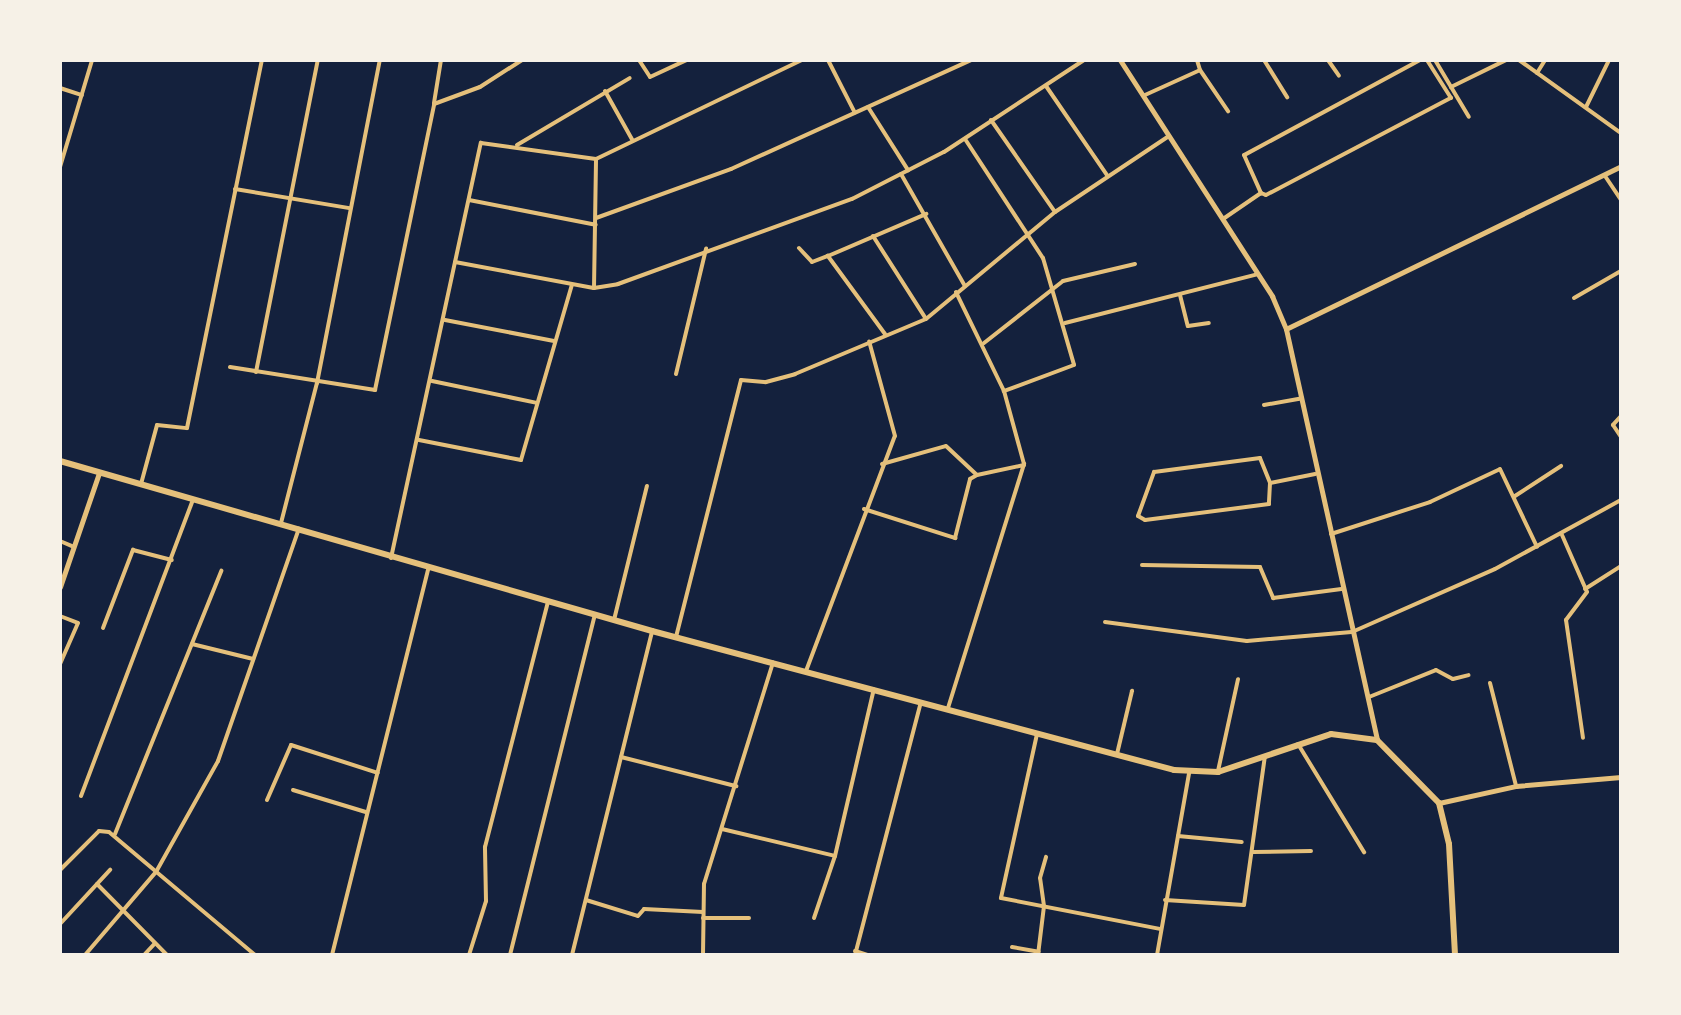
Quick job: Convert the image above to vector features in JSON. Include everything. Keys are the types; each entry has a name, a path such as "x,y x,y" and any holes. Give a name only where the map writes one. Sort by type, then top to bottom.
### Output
{"main road":[{"path":"1120,60 1145,95 1259,274 1286,329 1315,474 1369,697 1377,740 1439,803 1449,844 1455,955"},
{"path":"60,461 652,632 1189,773 1218,772 1297,743 1331,734 1377,740"}],"street":[{"path":"60,167 92,60"},
{"path":"140,484 157,425 188,428 262,60"},
{"path":"256,372 318,60"},
{"path":"280,523 317,383 349,208 380,60"},
{"path":"230,367 317,383 375,390 441,60"},
{"path":"434,104 480,87 522,60"},
{"path":"639,60 650,77 686,60"},
{"path":"392,558 432,381 481,143 517,145 596,159 790,62 802,60"},
{"path":"828,60 855,113"},
{"path":"596,218 731,169 971,60"},
{"path":"455,262 594,288 706,248 837,206 965,139 1084,60"},
{"path":"1197,60 1200,69 1228,111"},
{"path":"1264,60 1287,97"},
{"path":"1329,60 1339,76"},
{"path":"1420,60 1244,154 1260,193 1266,195 1451,98 1450,89 1435,60"},
{"path":"1427,60 1469,117"},
{"path":"1450,89 1506,60"},
{"path":"1519,60 1621,133"},
{"path":"1537,73 1545,60"},
{"path":"1586,107 1609,60"},
{"path":"1145,95 1200,69"},
{"path":"517,145 630,78"},
{"path":"1046,86 1107,175"},
{"path":"60,88 82,95"},
{"path":"605,91 633,141"},
{"path":"868,107 908,170"},
{"path":"991,120 1055,212"},
{"path":"676,637 738,383 795,374 885,334 926,319 956,292 1032,234 1055,212 1169,135"},
{"path":"965,139 1032,234 1056,290 1065,323 1072,369 1004,391"},
{"path":"594,288 596,159"},
{"path":"1286,329 1605,176 1621,166"},
{"path":"901,174 926,214 965,286"},
{"path":"1605,176 1621,200"},
{"path":"235,189 349,208"},
{"path":"1223,219 1260,193"},
{"path":"469,200 596,225"},
{"path":"798,248 812,262 926,214"},
{"path":"873,236 926,319"},
{"path":"676,374 706,248"},
{"path":"828,256 885,334"},
{"path":"984,343 1056,290 1063,281 1136,264"},
{"path":"1574,298 1621,271"},
{"path":"1065,323 1259,274"},
{"path":"419,440 521,460 572,285"},
{"path":"948,708 1024,464 1004,391 984,343 956,292"},
{"path":"1180,295 1188,326 1209,323"},
{"path":"445,320 554,341"},
{"path":"806,671 864,509 895,436 869,341"},
{"path":"432,381 537,402"},
{"path":"1264,405 1299,399"},
{"path":"1621,416 1613,425 1621,437"},
{"path":"882,464 945,446 977,475"},
{"path":"1260,458 1270,483 1269,504 1145,520 1137,513 1154,472 1260,458"},
{"path":"864,509 955,538 970,479 977,475 1024,464"},
{"path":"1515,496 1561,466"},
{"path":"1330,534 1430,502 1500,469 1515,496 1537,547"},
{"path":"60,587 99,473"},
{"path":"1270,483 1315,474"},
{"path":"614,620 647,486"},
{"path":"81,796 193,499"},
{"path":"1105,622 1247,641 1352,632 1562,535 1621,500"},
{"path":"85,955 156,872 221,754 300,529"},
{"path":"1562,535 1585,589 1586,597 1566,620 1583,738"},
{"path":"60,541 75,547"},
{"path":"103,628 133,550 171,560"},
{"path":"1142,565 1260,567 1273,598 1341,589"},
{"path":"1585,589 1621,566"},
{"path":"332,955 428,569"},
{"path":"115,834 221,571"},
{"path":"469,955 486,901 485,847 548,602"},
{"path":"510,955 595,615"},
{"path":"60,616 78,623 60,664"},
{"path":"572,955 652,632"},
{"path":"192,644 253,659"},
{"path":"703,955 704,884 773,663"},
{"path":"1369,697 1436,670 1454,680 1469,675"},
{"path":"1218,772 1238,679"},
{"path":"1490,683 1516,786"},
{"path":"814,918 835,856 874,689"},
{"path":"1117,755 1132,691"},
{"path":"867,955 855,953 922,702"},
{"path":"1037,733 1000,896 1161,928"},
{"path":"1297,743 1328,800 1364,852"},
{"path":"267,800 291,745 378,773"},
{"path":"1166,900 1242,907 1253,852 1265,755"},
{"path":"621,757 736,786"},
{"path":"1156,955 1189,773"},
{"path":"1439,803 1516,786 1621,777"},
{"path":"293,790 366,812"},
{"path":"722,829 835,856"},
{"path":"60,870 99,831 115,834 156,872 255,955"},
{"path":"1178,836 1242,842"},
{"path":"1253,852 1311,851"},
{"path":"1012,947 1039,953 1044,906 1040,878 1046,857"},
{"path":"60,924 110,870"},
{"path":"97,884 167,955"},
{"path":"586,900 638,916 644,909 703,912"},
{"path":"704,918 749,918"},
{"path":"144,955 154,943"}]}
